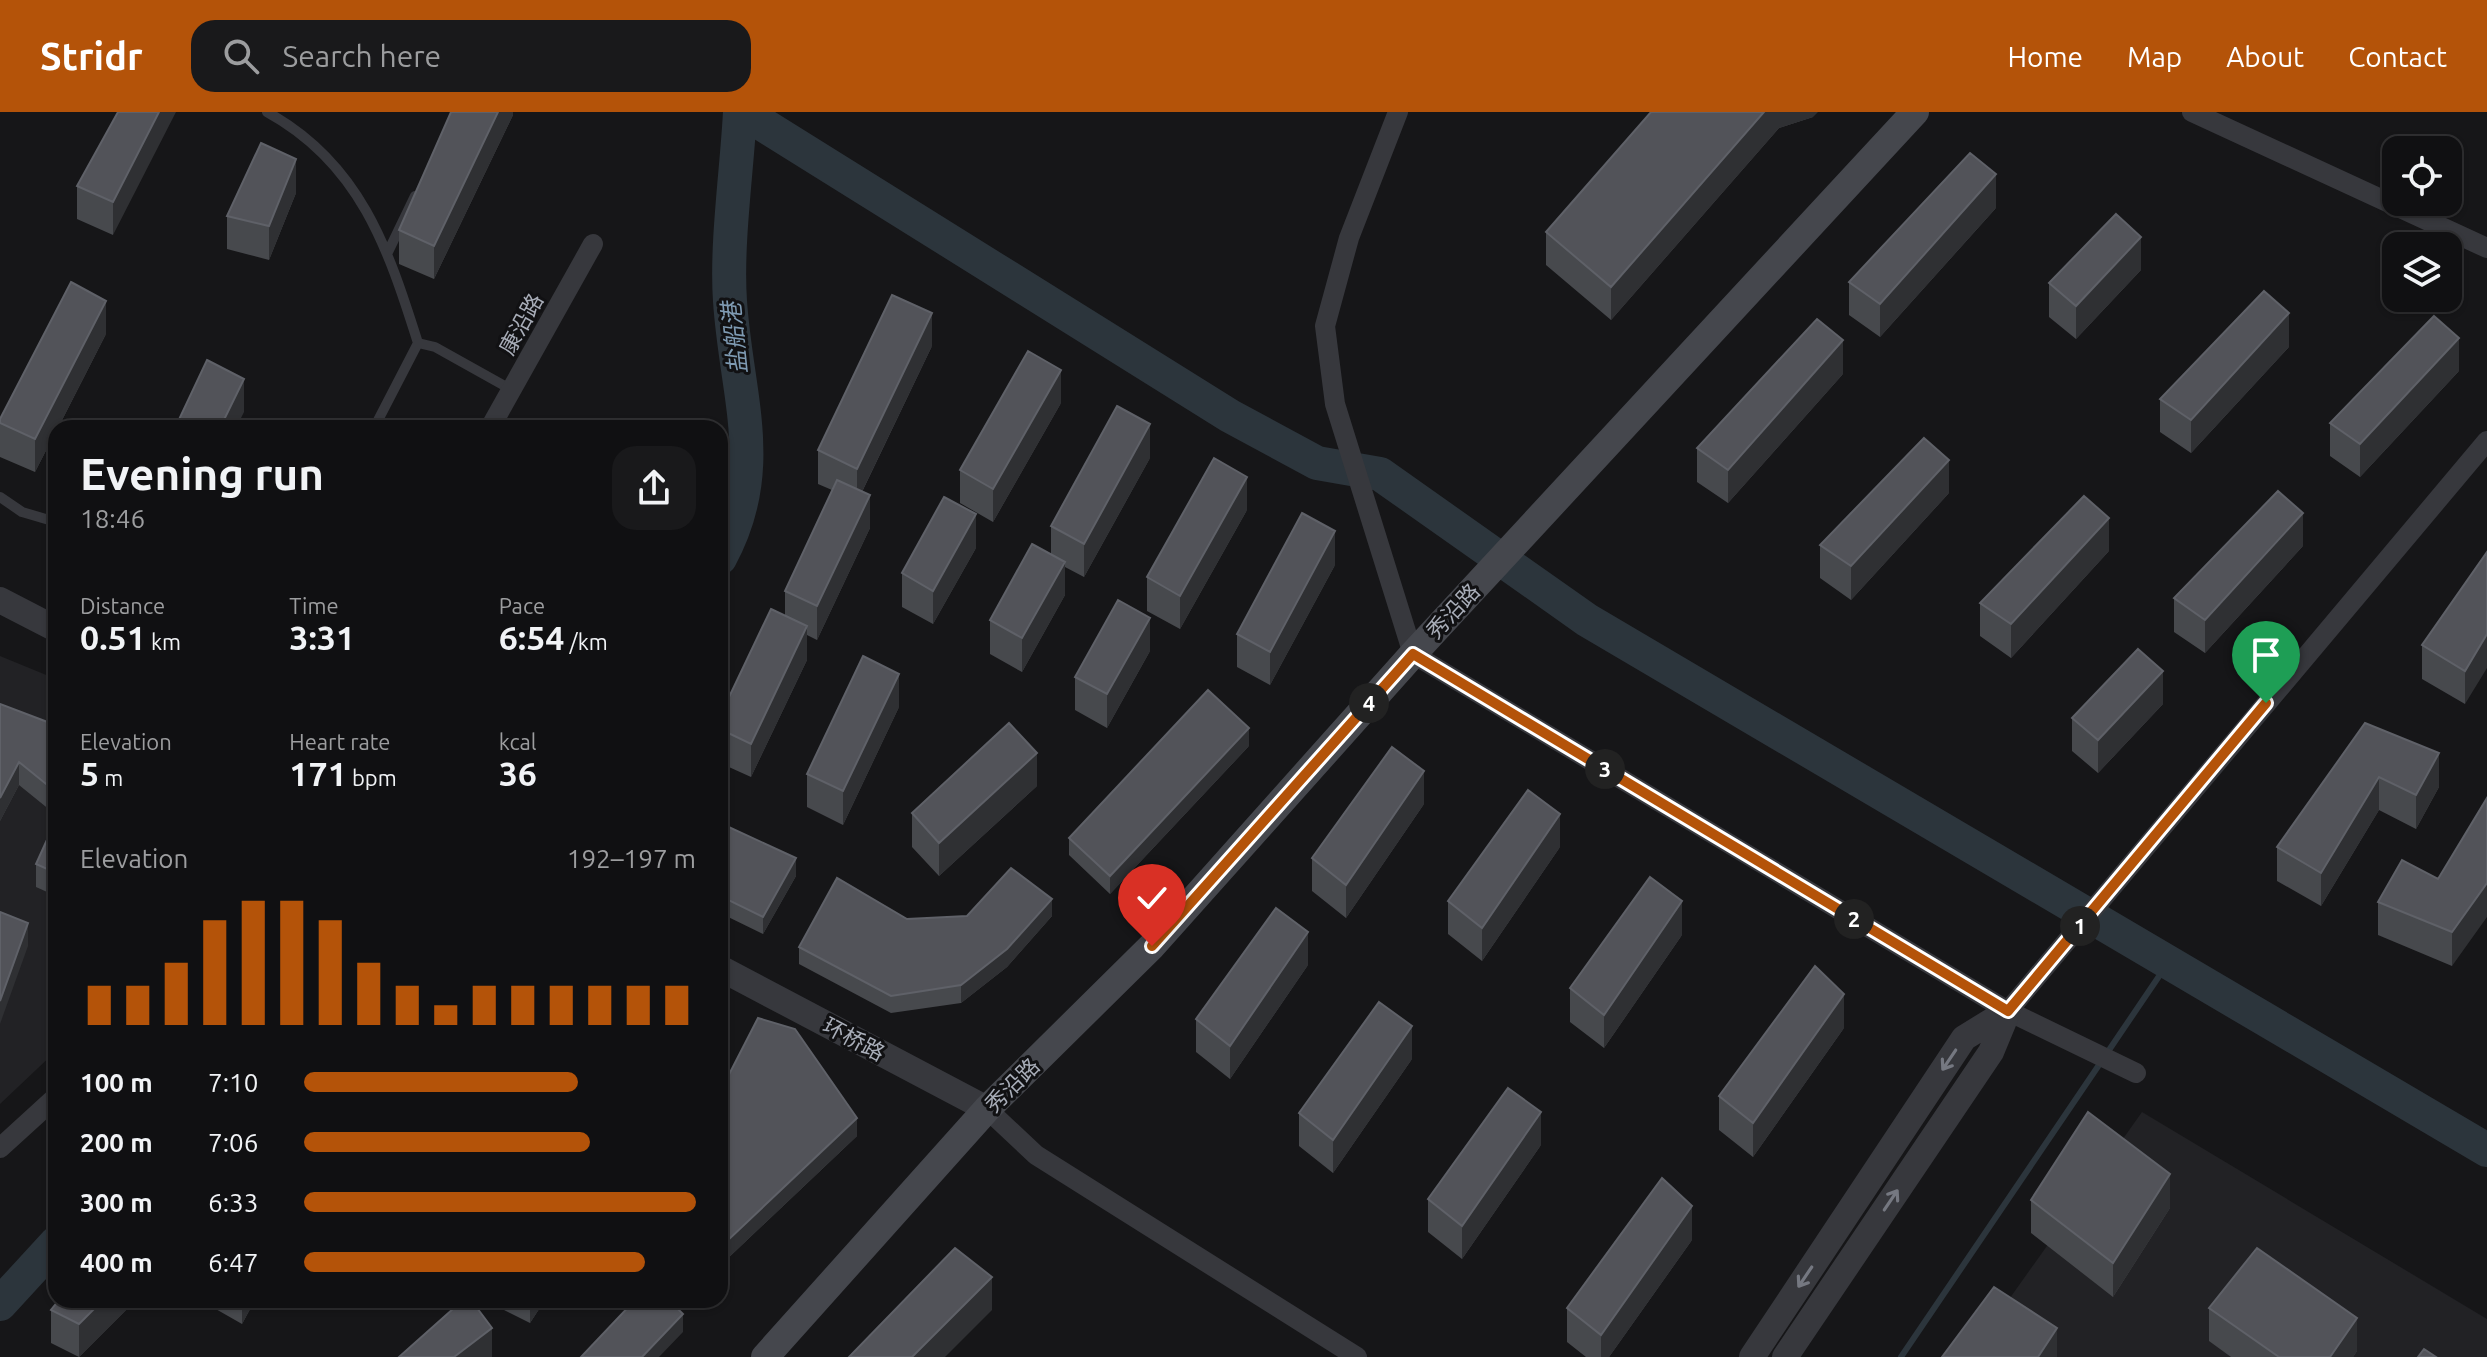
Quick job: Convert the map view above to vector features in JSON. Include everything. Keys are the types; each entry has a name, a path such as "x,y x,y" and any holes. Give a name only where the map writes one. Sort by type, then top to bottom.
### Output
{"main road":[{"name":"秀沿路","path":"765,1357 987,1109 1152,946 1413,654 1915,112"}],"street":[{"path":"1398,112 1349,238 1325,326 1335,404 1413,654 2008,1011 2136,1073"},
{"path":"2192,112 2487,248"},
{"name":"康沿路","path":"495,420 593,244"},
{"path":"1785,1357 1991,1052 2008,1011 2487,441"},
{"path":"0,600 48,625"},
{"name":"环桥路","path":"728,972 987,1109"},
{"path":"1752,1357 1964,1038 2008,1011"},
{"path":"0,1148 48,1104"},
{"path":"987,1109 1036,1155 1354,1356"}],"lane":[{"path":"267,112 290,124 349,179 388,252 418,343 378,420"},
{"path":"388,252 420,184"},
{"path":"418,343 435,347 512,390"},
{"path":"0,497 22,512 48,520"}],"shaded area":[{"path":"0,656 48,676 48,1059 0,1104"},
{"path":"2142,1112 2487,1319 2487,1357 1968,1357"}],"building":[{"path":"118,112 159,112 113,202 77,186"},
{"path":"451,112 498,112 434,246 399,230"},
{"path":"1651,112 1764,112 1611,287 1546,232"},
{"path":"261,143 296,159 269,226 227,216"},
{"path":"1970,153 1996,174 1880,304 1849,282"},
{"path":"2116,214 2141,237 2076,306 2049,283"},
{"path":"71,282 106,301 35,439 0,423 0,419"},
{"path":"2264,291 2289,313 2191,420 2160,399"},
{"path":"892,295 932,313 857,469 818,450"},
{"path":"2434,316 2459,338 2360,444 2330,423"},
{"path":"1817,319 1843,340 1728,470 1697,448"},
{"path":"1028,351 1061,370 993,489 960,470"},
{"path":"207,360 244,379 224,420 179,420"},
{"path":"1117,406 1150,424 1084,544 1051,526"},
{"path":"1924,438 1949,460 1851,566 1820,545"},
{"path":"1214,458 1247,477 1180,596 1147,577"},
{"path":"837,480 870,495 817,606 785,591"},
{"path":"2278,491 2303,513 2205,620 2174,598"},
{"path":"2084,496 2109,518 2011,624 1980,603"},
{"path":"944,497 976,514 933,591 902,573"},
{"path":"1302,513 1335,531 1270,652 1237,634"},
{"path":"1032,544 1065,562 1022,638 990,620"},
{"path":"2487,552 2487,634 2465,671 2422,645"},
{"path":"1118,600 1150,618 1107,694 1075,677"},
{"path":"771,609 807,626 751,744 728,733 728,699"},
{"path":"2138,649 2163,671 2098,740 2072,718"},
{"path":"863,656 899,674 843,791 807,774"},
{"path":"1208,690 1249,728 1110,876 1069,838"},
{"path":"0,704 48,722 48,786 19,762 0,798"},
{"path":"1009,723 1037,753 939,843 912,813"},
{"path":"2365,723 2439,753 2416,795 2379,777 2321,873 2277,847"},
{"path":"1392,747 1424,771 1346,885 1312,858"},
{"path":"1528,790 1560,814 1482,928 1448,901"},
{"path":"2487,798 2487,883 2452,932 2378,902 2402,860 2438,879"},
{"path":"728,827 796,858 763,917 728,900"},
{"path":"48,838 48,869 36,864"},
{"path":"1011,868 1052,899 1007,949 961,985 891,996 799,947 837,878 907,919 967,916"},
{"path":"1650,877 1682,901 1604,1015 1570,988"},
{"path":"1276,908 1308,932 1230,1046 1196,1019"},
{"path":"0,912 28,923 0,1001"},
{"path":"1815,966 1844,994 1753,1123 1719,1096"},
{"path":"1379,1002 1412,1026 1333,1140 1299,1113"},
{"path":"758,1018 795,1029 857,1118 728,1240 728,1076"},
{"path":"1508,1088 1541,1112 1462,1226 1428,1199"},
{"path":"2088,1112 2170,1174 2113,1263 2031,1200"},
{"path":"1662,1178 1692,1206 1601,1335 1567,1308"},
{"path":"955,1248 992,1277 912,1357 849,1357"},
{"path":"2257,1248 2357,1318 2330,1357 2279,1357 2209,1308"},
{"path":"1994,1287 2057,1328 2038,1357 1942,1357"},
{"path":"53,1308 95,1308 79,1324 51,1310"},
{"path":"454,1308 477,1308 492,1328 454,1357 399,1357"},
{"path":"627,1308 677,1308 683,1314 642,1357 581,1357"},
{"path":"2424,1349 2436,1357 2418,1357"}],"waterway":[{"name":"盐船港","path":"728,540 743,493 746,462 746,431 729,279 740,112"},
{"path":"743,112 1230,416 1317,463 1380,474 1587,620 2487,1150"},
{"path":"2107,1053 2168,963"},
{"path":"1901,1357 2101,1062"},
{"name":"盐船港","path":"0,1304 48,1252"}],"route":[{"path":"1152,946 1413,654 2008,1011 2266,703"}]}
